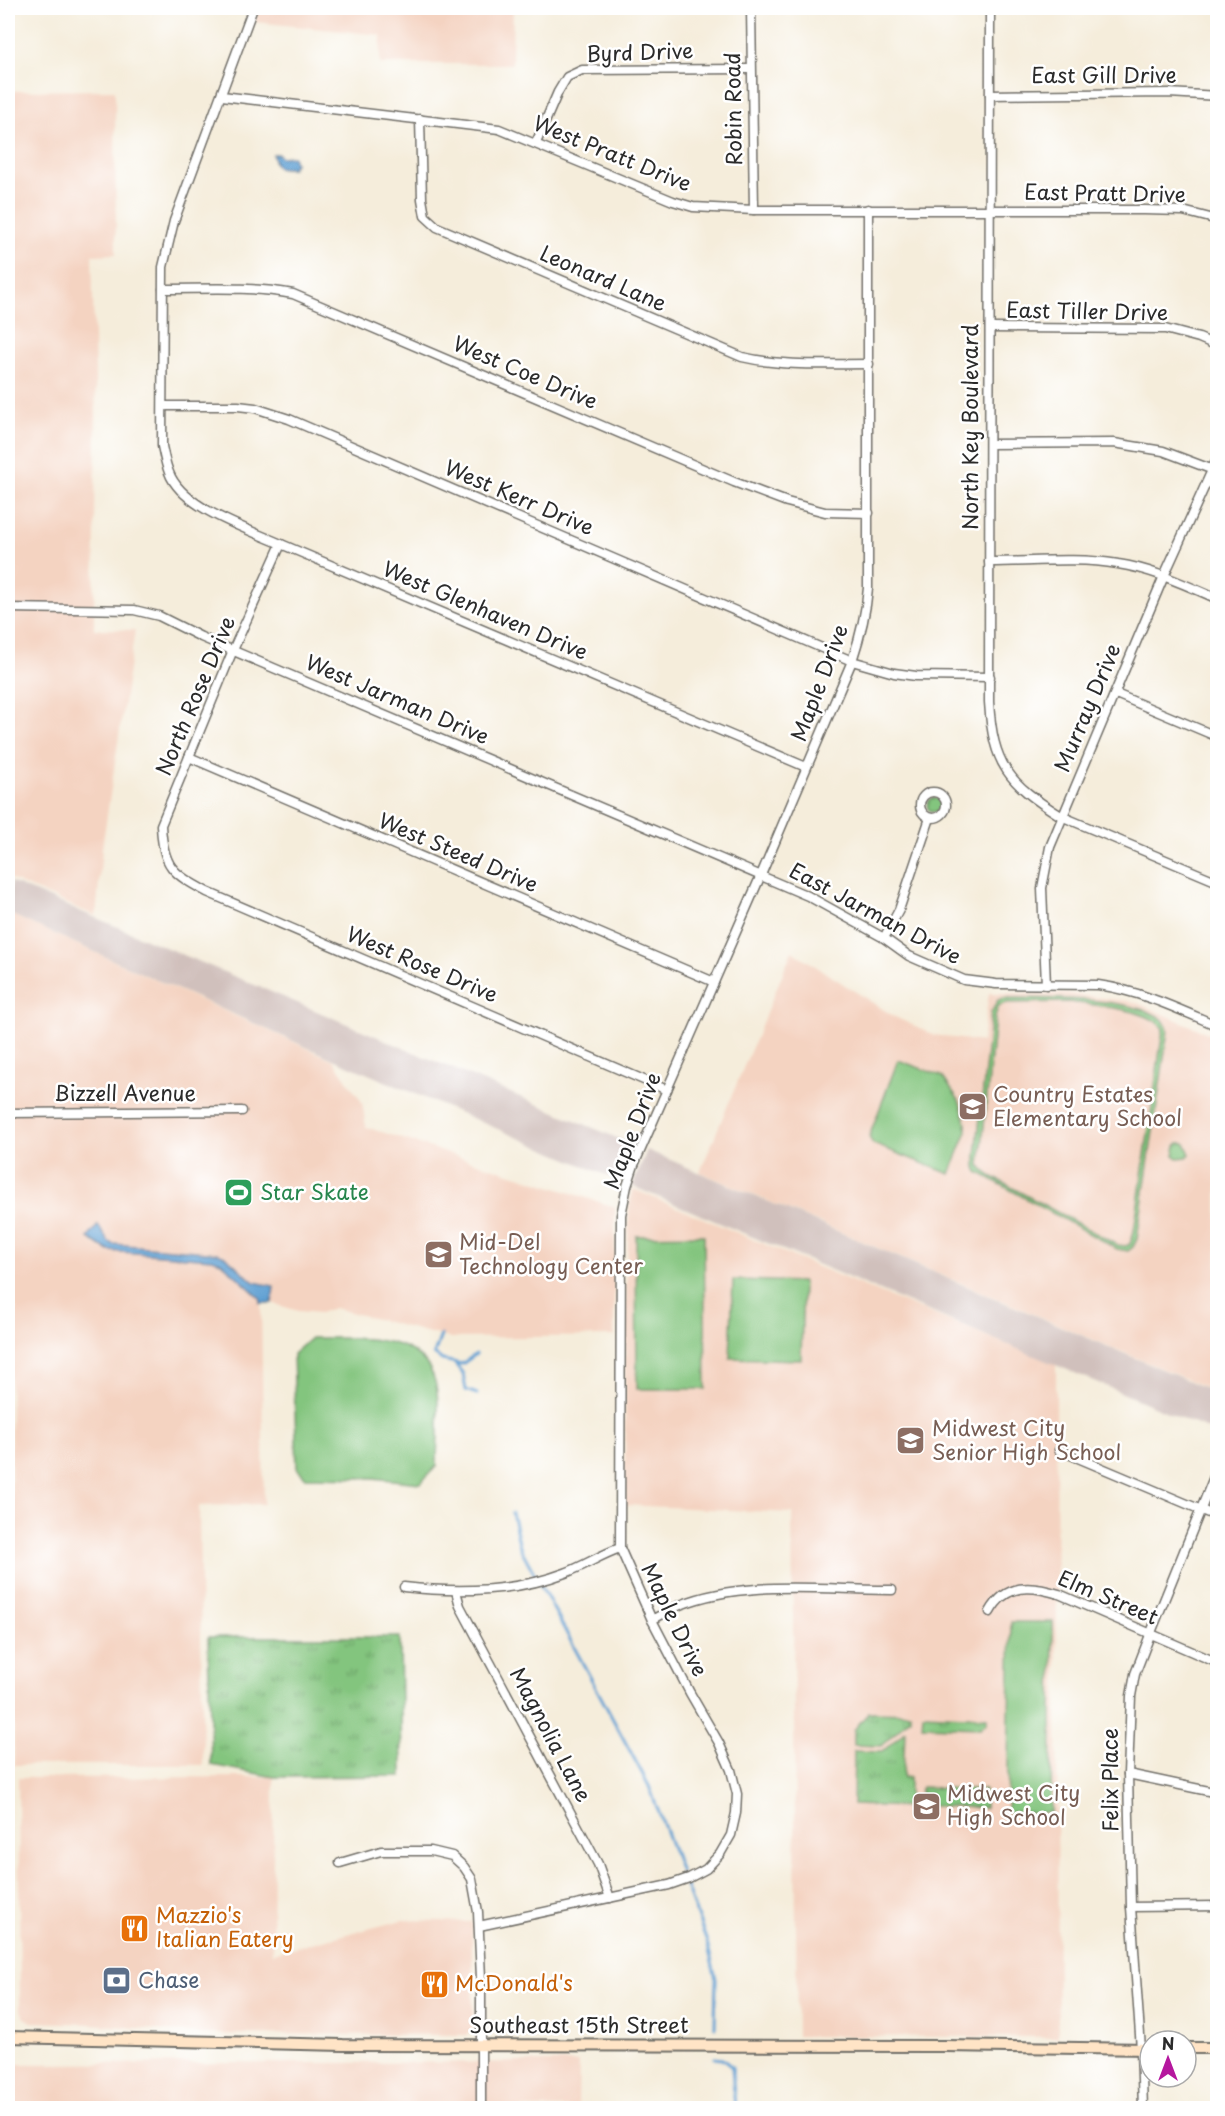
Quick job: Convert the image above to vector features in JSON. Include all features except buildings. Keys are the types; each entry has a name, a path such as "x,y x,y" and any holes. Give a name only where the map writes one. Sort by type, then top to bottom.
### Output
{"main road":[{"name":"Southeast 15th Street","path":"8,2037 244,2044 945,2046 1138,2049"},
{"path":"1198,2048 1218,2048"}],"street":[{"path":"163,405 163,267 174,221 253,8"},
{"name":"Robin Road","path":"751,8 754,210"},
{"name":"North Key Boulevard","path":"990,8 991,731 996,750 1007,774 1039,803 1061,816 1218,882"},
{"name":"Byrd Drive","path":"536,143 567,77 582,70 751,69"},
{"name":"East Gill Drive","path":"990,95 1169,93 1218,96"},
{"name":"West Pratt Drive","path":"222,96 499,129 673,201 693,207 754,210 868,208 991,211"},
{"name":"Leonard Lane","path":"420,119 422,199 425,216 437,227 742,357 764,363 787,365 869,364"},
{"name":"Maple Drive","path":"479,1926 669,1885 706,1869 720,1854 731,1835 736,1813 737,1794 731,1770 719,1743 652,1620 620,1548 621,1215 627,1186 667,1090 852,661 866,610 869,513 868,208"},
{"name":"East Pratt Drive","path":"991,211 1183,211 1218,220"},
{"name":"West Coe Drive","path":"163,289 249,289 293,294 734,482 787,502 825,512 869,513"},
{"name":"East Tiller Drive","path":"990,328 1165,329 1199,338 1218,346"},
{"name":"West Glenhaven Drive","path":"163,405 162,446 166,466 171,478 185,496 200,507 281,544 806,767"},
{"name":"West Kerr Drive","path":"163,405 238,405 289,419 852,661 894,673 916,676 990,678"},
{"path":"990,444 1113,442 1163,451 1215,470"},
{"name":"Murray Drive","path":"1047,985 1042,888 1050,847 1061,816 1116,694 1164,576 1215,470 1218,457"},
{"name":"North Rose Drive","path":"168,864 162,848 161,825 233,650 281,544"},
{"path":"989,562 1119,564 1164,576 1218,599"},
{"name":"West Jarman Drive","path":"8,608 134,610 159,616 233,650 761,875"},
{"path":"1116,694 1218,737"},
{"name":"West Steed Drive","path":"189,758 714,982"},
{"path":"884,938 899,910 930,818"},
{"name":"West Rose Drive","path":"168,864 182,879 207,892 667,1090"},
{"name":"East Jarman Drive","path":"761,875 808,896 884,938 909,956 964,980 996,984 1098,985 1136,993 1218,1026"},
{"name":"Bizzell Avenue","path":"8,1113 242,1112"},
{"path":"1059,1450 1218,1517"},
{"name":"Felix Place","path":"1144,2029 1131,1907 1128,1774 1131,1696 1135,1674 1199,1509 1218,1467"},
{"path":"404,1587 456,1591 527,1584 567,1572 600,1555 620,1548"},
{"path":"652,1620 681,1605 737,1591 801,1588 892,1590"},
{"name":"Elm Street","path":"990,1612 1001,1597 1015,1590 1032,1588 1045,1590 1071,1599 1218,1663"},
{"name":"Magnolia Lane","path":"456,1591 460,1606 598,1864 610,1898"},
{"path":"1128,1774 1218,1793"},
{"path":"340,1863 381,1851 431,1851 452,1856 464,1867 472,1879 477,1897 479,1926 481,2109"},
{"path":"1131,1907 1218,1906"},
{"name":"Felix Place","path":"1143,2109 1144,2089"}],"shaded area":[{"path":"203,8 513,8 512,64 380,64 381,35 255,22 258,14 203,13"},
{"path":"115,90 116,254 92,255 96,416 94,629 135,630 102,848 96,916 8,878 8,91"},
{"path":"11,882 636,1146 622,1182 333,1059 10,914"},
{"path":"10,914 333,1060 362,1102 366,1127 615,1207 614,1336 449,1338 334,1308 320,1313 298,1311 272,1303 274,1286 254,1282 222,1254 113,1244 107,1239 91,1242 109,1251 212,1259 221,1262 261,1299 264,1504 199,1506 203,1765 14,1765 10,1336 16,1308 10,1302"},
{"name":"Country Estates Elementary School","path":"792,951 895,1017 934,1035 982,1042 989,993 1070,994 1135,1002 1217,1037 1217,1392 700,1172"},
{"path":"647,1150 1217,1393 1217,1433 632,1186"},
{"name":"Midwest City High School","path":"633,1189 1056,1364 1058,2037 797,2036 792,1513 625,1505 625,1326 629,1207"},
{"path":"274,1777 272,1953 403,1920 472,1922 473,2027 467,2035 201,2034 93,2024 31,2022 24,2017 20,2008 18,1778"},
{"path":"579,2062 578,2108 8,2108 8,2064"}],"green space":[{"path":"934,798 939,800 941,805 939,810 934,812 929,810 927,805 929,800"},
{"path":"1041,998 1107,1002 1146,1011 1161,1018 1165,1023 1168,1030 1137,1239 1128,1251 1117,1249 978,1172 976,1155 991,1013 998,1000","holes":["1069,1002 1134,1012 1157,1022 1163,1029 1134,1231 1130,1244 1126,1246 1117,1245 991,1176 980,1165 998,1006 1006,1003"]},
{"path":"898,1060 942,1076 959,1100 967,1131 950,1174 873,1144 869,1137"},
{"path":"1179,1143 1185,1143 1190,1154 1187,1157 1178,1158 1174,1155"},
{"path":"704,1235 706,1389 637,1389 636,1236"},
{"path":"733,1280 803,1282 801,1360 730,1358"},
{"path":"311,1338 369,1339 389,1342 406,1348 421,1358 431,1372 437,1392 438,1420 437,1466 420,1483 373,1478 305,1477 297,1468 293,1354"},
{"path":"1011,1622 1053,1622 1051,1813 1007,1812"},
{"path":"208,1637 400,1637 402,1776 274,1777 211,1765"},
{"path":"869,1712 910,1713 910,1718 881,1746 854,1745 854,1730"},
{"path":"923,1714 987,1717 987,1722 980,1728 922,1726"},
{"path":"905,1731 903,1777 909,1777 909,1807 853,1805 854,1751 882,1752"},
{"path":"921,1787 985,1790 985,1808 919,1805"}],"water":[{"path":"273,154 281,157 293,156 295,163 292,168 279,168 275,165"},
{"path":"98,1225 109,1242 113,1244 218,1253 225,1256 254,1282 274,1286 272,1303 260,1303 261,1299 221,1262 212,1259 109,1251 88,1238"}],"waterway":[{"path":"441,1335 434,1354 442,1360 462,1364 476,1354"},
{"path":"456,1365 463,1374 466,1390 477,1394"},
{"path":"512,1513 520,1547 649,1786 681,1872"},
{"path":"686,1886 707,1942 716,1979 715,2027"},
{"path":"715,2058 722,2059 732,2067 735,2108"}],"place":[{"name":"Country Estates Elementary School","path":"972,1107"},
{"name":"Star Skate","path":"239,1193"},
{"name":"Mid-Del Technology Center","path":"438,1255"},
{"name":"Midwest City Senior High School","path":"911,1441"},
{"name":"Midwest City High School","path":"926,1806"},
{"name":"Mazzio's Italian Eatery","path":"135,1928"},
{"name":"Chase","path":"117,1981"},
{"name":"McDonald's","path":"434,1984"}]}
